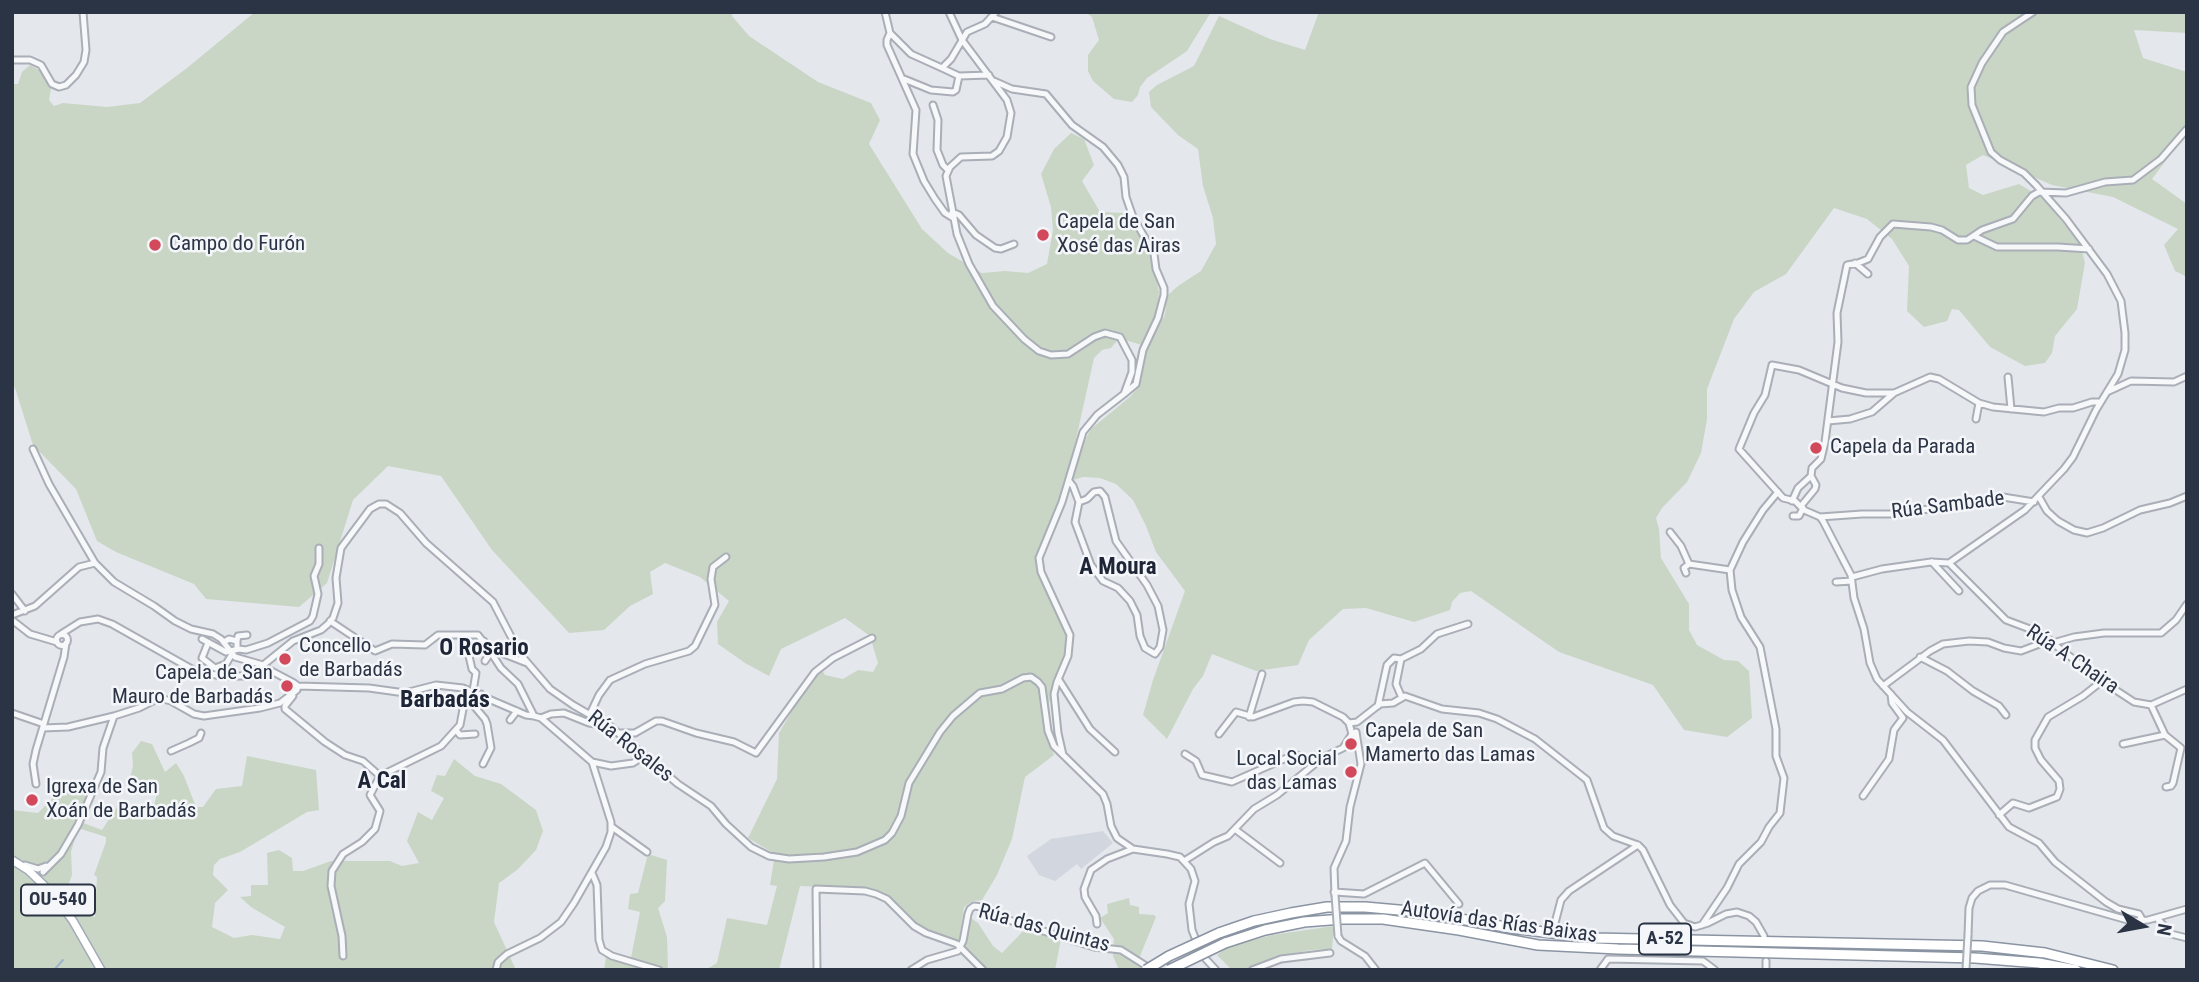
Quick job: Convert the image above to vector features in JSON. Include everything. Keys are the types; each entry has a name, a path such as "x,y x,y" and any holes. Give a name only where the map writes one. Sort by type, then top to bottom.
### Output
{"highway":[{"name":"Autovía das Rías Baixas","path":"1149,970 1169,956 1219,933 1254,921 1327,907 1365,906 1593,938 1982,946 2045,953 2113,970"},
{"name":"Autovía das Rías Baixas","path":"1169,970 1225,943 1265,930 1304,922 1343,919 1383,919 1552,946 1976,958 2039,963 2076,970"}],"main road":[{"name":"OU-540","path":"16,862 37,871 41,881 73,921 101,970"}],"street":[{"path":"12,60 30,60 41,65 52,84 59,87 66,85 84,62 86,50 83,12"},
{"path":"885,12 890,33 911,54 959,76 989,75"},
{"path":"949,12 962,40 994,81 1010,106 1011,113 1005,143 996,154 961,158 948,170 946,184 952,215 965,254 993,306 1024,340 1039,351 1051,355 1068,354 1105,333 1120,337 1132,360 1132,372 1124,394"},
{"path":"1836,582 1882,569 1932,562 1949,563 2022,513 2037,500 2073,457 2123,362 2126,338 2117,291 2089,249 2043,193 2024,173 2000,160 1989,149 1972,105 1970,93 1978,69 2000,36 2033,12"},
{"path":"942,68 970,30 985,24 994,14 1051,37"},
{"path":"890,33 887,45 916,110 913,155 927,187 945,213 959,215 976,235 995,248 1001,249 1014,244"},
{"path":"904,79 931,90 953,92 956,90 959,76"},
{"path":"994,81 1012,89 1046,94 1072,125 1103,147 1118,165 1124,177 1126,197 1137,225 1154,254 1156,269 1164,288 1158,318 1143,350 1137,381 1133,389 1097,415 1083,432 1069,481 1039,558 1041,572 1070,635 1069,656 1054,694 1054,711 1064,758 1103,794 1113,832 1127,846 1167,854 1184,861 1191,869 1195,881 1189,904 1192,930 1202,955 1214,968"},
{"path":"933,105 938,120 937,150 948,170"},
{"path":"1793,516 1799,516 1816,485 1811,476 1812,468 1821,459 1828,421 1838,342 1837,313 1846,267 1849,264 1868,258 1880,237 1894,224 1937,228 1958,240 1967,240 1982,230 2013,219 2032,196 2039,192 2066,193 2105,182 2133,180 2157,163 2187,129"},
{"path":"1974,236 1997,247 2089,249"},
{"path":"1855,264 1868,274"},
{"path":"1894,393 1866,393 1832,384 1799,370 1770,366 1765,395 1739,449 1784,499 1820,517 1852,579 1870,663 1874,675 1883,686 1912,716 1943,740 2011,829 2039,843 2055,862 2106,901 2118,909 2139,914 2143,921"},
{"path":"2106,392 2131,382 2174,382 2187,376"},
{"path":"2008,377 2011,409"},
{"path":"1828,421 1850,419 1872,412 1894,393 1923,379 1935,378 1979,403 2011,409 2044,412 2100,402"},
{"path":"1976,419 1979,403"},
{"path":"33,449 45,477 96,564 114,582 175,621 191,629 211,633 240,659 263,666 297,688 369,688 405,693 436,685 472,691 517,711 541,718 592,762 608,766 633,763 644,756"},
{"path":"1792,501 1798,488 1811,476"},
{"path":"1069,481 1079,502 1075,522 1091,565 1103,581 1118,588 1130,601 1137,615 1145,648 1155,654 1160,647 1163,630 1158,606 1147,585 1116,541 1105,497 1100,491 1094,492 1079,502"},
{"path":"1702,925 1727,888 1738,864 1761,842 1779,816 1783,797 1784,778 1776,756 1776,729 1763,661 1758,642 1744,624 1736,604 1730,570 1743,542 1778,492"},
{"path":"2037,500 2058,521 2074,530 2087,533 2104,528 2140,510 2187,496"},
{"name":"Rúa Sambade","path":"1820,517 1897,514 2003,497 2037,500"},
{"name":"Rúa Rosales","path":"331,621 337,610 337,565 341,548 375,505 386,504 400,513 432,549 494,602 513,644 550,689 611,727 678,784 711,806 736,835 751,847 778,858 801,859 857,852 873,846 892,832 904,809 909,783 940,733 953,716 980,693 1002,689 1023,678 1035,679 1042,687 1048,731 1054,746 1064,758"},
{"path":"1670,533 1681,546 1689,564"},
{"path":"231,653 205,641 202,658 215,668 226,664 231,653 237,649 253,649 268,643 312,619 318,594 314,576 319,564 319,548"},
{"path":"590,715 599,695 610,680 695,646 715,605 711,579 713,567 726,556"},
{"path":"1932,562 1959,592"},
{"name":"Rúa A Chaira","path":"1949,563 2006,620 2034,630 2134,702 2153,705"},
{"path":"61,640 26,631 12,617 40,603 79,567 96,564"},
{"path":"1686,573 1684,568 1689,564 1730,570"},
{"path":"12,594 25,611"},
{"path":"1883,686 1920,657 1943,644 1987,642 2021,651 2074,637 2105,633 2161,633 2176,620 2187,604"},
{"path":"61,640 86,620 98,619 112,624 192,670 206,675 239,677 253,673 293,641 321,630 331,621 375,651 392,644 425,645 438,635 478,635 501,668 518,684 534,716"},
{"path":"1378,706 1387,665 1394,658 1401,659 1421,649 1437,634 1468,624"},
{"path":"237,649 238,636 247,635"},
{"path":"618,733 635,733 656,721 662,721 734,742 756,753 815,672 833,658 872,638"},
{"path":"224,642 229,639 237,641"},
{"path":"36,784 33,764 62,665 61,640"},
{"path":"472,691 476,673 469,656 476,650 477,645 484,641"},
{"path":"490,650 493,648 527,663"},
{"path":"485,661 490,650"},
{"path":"1920,657 1947,671 1999,706 2006,715"},
{"path":"1401,659 1396,684 1402,698"},
{"path":"1249,717 1262,674"},
{"path":"1059,680 1090,729 1115,752"},
{"path":"1999,815 2013,803 2029,808 2057,797 2060,785 2036,752 2035,740 2048,716 2083,696 2102,681"},
{"path":"12,713 44,726 68,727 114,716 159,698 204,716 280,703 297,688"},
{"path":"297,688 285,709 325,742 345,755 363,761 380,776"},
{"path":"2166,787 2173,783 2181,750 2165,734 2153,705 2187,689"},
{"path":"343,956 342,936 331,886 332,872 343,854 362,842 375,829 380,811 370,795 380,776 441,746 458,733 462,722 464,691"},
{"path":"464,691 486,722 491,748 483,764"},
{"path":"1863,796 1889,759 1894,730 1903,718 1892,703 1891,694"},
{"path":"1349,723 1357,722 1378,706 1408,697 1442,709 1488,715 1535,739 1587,780 1604,828 1643,850 1680,920 1688,925 1702,925 1737,912 1756,922 1764,936"},
{"path":"1219,734 1233,714 1258,716 1303,701 1313,702 1338,714 1349,723 1361,764 1350,807 1346,841 1334,868 1338,936 1341,941 1365,956 1376,970"},
{"path":"510,720 517,711"},
{"path":"541,718 567,713 589,723 611,727"},
{"path":"37,871 61,854 78,825 101,772 103,748 114,716"},
{"path":"1337,752 1354,734 1357,722"},
{"path":"171,751 189,744 199,738 201,733"},
{"path":"458,733 475,734"},
{"path":"458,733 464,745"},
{"path":"2123,744 2165,734"},
{"path":"1184,861 1228,836 1254,809 1277,795 1322,758 1345,751"},
{"path":"1185,754 1196,761 1202,775 1232,782 1297,755 1312,765"},
{"path":"419,757 421,764"},
{"path":"496,970 498,962 507,954 540,939 561,922 606,847 612,827 592,762"},
{"path":"400,766 403,774"},
{"path":"612,827 647,852"},
{"path":"1236,830 1280,863"},
{"path":"1555,923 1561,900 1569,891 1638,845"},
{"path":"1121,855 1127,846"},
{"path":"1097,924 1094,912 1085,897 1087,877 1098,864 1133,849"},
{"path":"1334,894 1364,894 1425,863 1459,904"},
{"path":"592,873 597,886 599,940 603,950 612,956 659,970"},
{"path":"1966,969 1969,908 1978,891 1990,885 2005,885 2122,919 2143,921 2187,909"},
{"path":"817,970 816,889 876,894 887,899 914,926 961,947"},
{"name":"Rúa das Quintas","path":"911,970 927,960 954,953 961,947 970,909 974,906 982,907 993,915 1094,947 1121,950 1149,970"},
{"path":"2157,918 2172,934 2187,937"},
{"name":"Rúa das Quintas","path":"961,947 983,970"},
{"path":"1252,970 1281,959 1329,953"},
{"path":"1600,970 1608,959 1703,961 1715,970"},
{"path":"1766,961 1766,970"}],"shaded area":[{"path":"1103,831 1113,843 1081,869 1077,864 1055,881 1039,875 1027,856 1051,839"}],"green space":[{"path":"255,12 733,12 732,16 749,36 818,82 871,103 880,120 869,144 922,229 948,253 982,273 1028,273 1047,264 1053,230 1051,207 1041,174 1054,149 1071,133 1084,139 1094,165 1082,181 1100,212 1126,213 1151,254 1159,292 1158,309 1142,345 1125,340 1116,342 1094,358 1066,484 1037,554 1037,568 1063,619 1068,637 1043,726 1054,755 1025,777 1012,839 997,875 982,900 973,901 964,907 959,941 922,927 896,912 870,889 800,886 779,970 705,970 717,963 727,918 767,925 777,886 770,885 775,854 748,838 777,779 779,733 802,694 822,670 825,675 843,679 858,670 873,672 878,663 870,636 845,618 781,649 769,676 718,644 717,622 729,601 700,577 665,563 650,572 653,594 630,606 604,630 569,633 492,550 441,476 388,466 353,500 327,583 299,607 206,599 194,584 116,552 97,541 76,489 33,445 12,385 12,84 18,84 22,72 30,65 39,70 51,89 49,100 54,106 63,103 107,107 140,103"},
{"path":"1085,12 1211,12 1187,51 1147,78 1132,102 1114,99 1093,81 1088,71 1088,55 1099,40 1092,17"},
{"path":"1319,12 2187,12 2187,33 2134,30 2143,58 2187,72 2187,132 2152,179 2187,204 2187,277 2175,271 2164,245 2178,229 2113,197 2052,185 1983,155 1966,165 1969,188 1983,195 2019,184 2044,199 2080,244 2085,263 2077,309 2055,336 2052,353 2045,363 2025,366 1990,347 1959,310 1952,309 1947,321 1924,327 1907,311 1909,266 1892,239 1867,219 1834,208 1786,274 1754,292 1734,319 1707,389 1707,419 1701,453 1687,482 1656,518 1661,558 1689,604 1689,630 1697,645 1724,660 1738,661 1749,671 1752,718 1727,737 1684,730 1653,685 1559,652 1471,591 1460,593 1452,602 1450,610 1414,622 1366,608 1343,609 1309,640 1298,665 1256,671 1212,654 1203,676 1193,689 1167,739 1143,715 1185,591 1156,552 1133,500 1116,484 1100,478 1083,477 1073,480 1080,449 1091,429 1131,396 1140,385 1148,346 1165,315 1167,296 1201,271 1216,244 1198,149 1178,135 1151,107 1149,92 1194,66 1219,16 1270,39 1305,50"},
{"path":"141,741 152,744 165,772 176,763 196,807 203,807 216,789 242,786 247,756 316,770 319,810 307,812 240,852 220,859 214,865 213,875 228,890 215,903 212,927 234,938 252,935 280,939 285,927 251,907 240,897 251,896 251,885 268,885 267,853 279,850 292,858 293,871 303,871 331,861 390,861 402,866 419,863 407,841 418,812 432,820 444,798 431,791 437,775 445,776 454,759 475,776 501,784 536,810 543,831 536,850 517,870 499,883 494,922 516,970 12,970 12,810 38,813 53,798 60,785 75,783 86,796 78,821 102,830 119,804 153,810 159,785 130,779 132,753","holes":["78,828 106,837 94,875 97,877 95,917 80,911 61,888 66,891 72,875 71,852"]},
{"path":"648,854 667,860 665,901 658,908 667,937 668,970 604,970 606,957 631,958 640,912 628,909 630,894 638,893"},
{"path":"1129,898 1130,905 1139,907 1139,914 1156,917 1140,956 1144,967 1142,970 1119,970 1113,956 1114,939 1100,918 1108,913 1107,904"},
{"path":"971,918 1002,953 1027,927 1061,939 1055,970 973,970 977,963 964,946"},
{"path":"1334,926 1332,949 1278,956 1242,970 1232,970 1217,955 1228,947 1272,935"}],"waterway":[{"path":"54,970 63,960"}],"place":[{"name":"Capela de San Xosé das Airas","path":"1043,235"},
{"name":"Campo do Furón","path":"155,245"},
{"name":"Capela da Parada","path":"1816,448"},
{"name":"Concello de Barbadás","path":"285,659"},
{"name":"Capela de San Mauro de Barbadás","path":"287,686"},
{"name":"Capela de San Mamerto das Lamas","path":"1351,744"},
{"name":"Local Social das Lamas","path":"1351,772"},
{"name":"Igrexa de San Xoán de Barbadás","path":"32,800"}],"district":[{"name":"A Moura","path":"1118,568"},
{"name":"O Rosario","path":"484,649"},
{"name":"Barbadás","path":"445,701"},
{"name":"A Cal","path":"382,782"}]}
